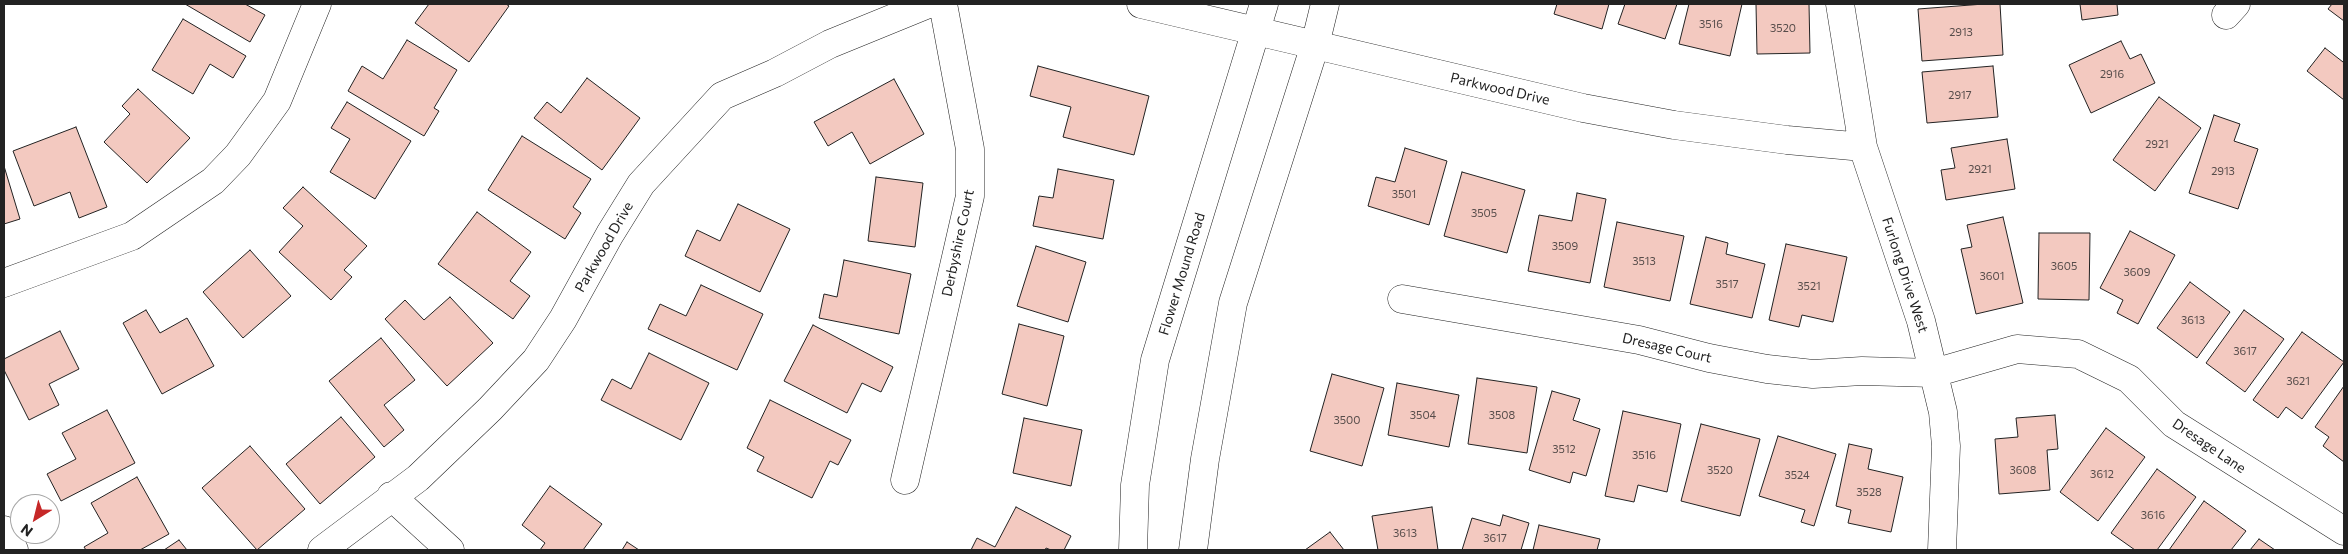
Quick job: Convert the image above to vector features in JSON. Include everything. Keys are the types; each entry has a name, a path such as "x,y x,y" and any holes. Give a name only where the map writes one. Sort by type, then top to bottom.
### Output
{"street":[{"path":"4,283 132,236 213,181 238,154 277,101 317,4"},
{"name":"Parkwood Drive","path":"322,550 391,496 418,478 490,409 536,360 563,319 610,234 641,184 722,96 775,73 830,44 928,4"},
{"name":"Derbyshire Court","path":"905,480 970,196 970,150 944,4"},
{"name":"Parkwood Drive","path":"1141,4 1583,108 1674,125 1778,139 1863,147"},
{"name":"Flower Mound Road","path":"1133,550 1136,485 1155,360 1264,4"},
{"path":"1193,550 1205,459 1233,303 1315,45 1325,4"},
{"name":"Furlong Drive West","path":"1840,4 1863,147 1921,320 1943,412 1946,446 1942,550"},
{"name":"Dresage Court","path":"1402,299 1639,340 1709,358 1767,369 1813,374 1862,370 1934,373"},
{"name":"Dresage Lane","path":"1934,373 2017,349 2078,354 2129,378 2174,424 2344,530"},
{"path":"391,496 450,550"},
{"path":"4,530 14,550"}],"building":[{"path":"185,4 245,4 265,15 250,42"},
{"path":"429,4 506,4 509,6 469,62 415,23"},
{"path":"1557,4 1609,4 1602,29 1554,14"},
{"path":"1625,4 1677,4 1665,39 1618,24"},
{"path":"1689,4 1742,4 1730,56 1679,44"},
{"path":"1756,4 1809,4 1810,53 1757,54"},
{"path":"2000,4 2003,55 1922,61 1918,9"},
{"path":"2080,4 2117,4 2118,15 2082,20"},
{"path":"2332,4 2344,4 2344,21 2328,9"},
{"path":"183,19 246,56 233,78 210,64 193,94 152,70"},
{"path":"407,40 457,70 434,108 439,111 424,136 348,91 362,66 383,79"},
{"path":"2121,41 2130,59 2141,54 2155,83 2091,113 2069,65"},
{"path":"2325,48 2343,62 2344,60 2344,100 2307,71"},
{"path":"1038,66 1149,96 1134,155 1063,137 1071,107 1030,96"},
{"path":"1993,66 1998,117 1927,123 1922,72"},
{"path":"587,78 640,118 602,170 534,118 547,102 561,113"},
{"path":"894,79 924,134 870,164 852,132 828,146 814,122"},
{"path":"138,89 190,138 147,183 104,142 130,114 122,106"},
{"path":"2159,97 2201,128 2155,191 2113,160"},
{"path":"347,102 411,141 375,199 330,172 350,139 331,128"},
{"path":"2214,115 2240,124 2234,141 2258,149 2238,209 2189,193"},
{"path":"76,127 107,207 79,218 70,192 34,206 13,151"},
{"path":"522,136 591,179 573,207 581,213 565,239 488,190"},
{"path":"2007,139 2015,189 1946,200 1941,170 1955,168 1951,148"},
{"path":"1405,148 1447,161 1429,225 1368,206 1376,177 1395,182"},
{"path":"4,166 20,219 4,224"},
{"path":"1058,169 1114,180 1103,239 1033,226 1039,196 1053,198"},
{"path":"1462,172 1525,190 1507,253 1444,236"},
{"path":"876,177 923,183 915,247 868,241"},
{"path":"303,187 367,246 344,270 352,277 331,300 279,252 303,226 283,208"},
{"path":"1577,193 1606,199 1590,283 1528,271 1539,215 1572,221"},
{"path":"738,204 790,229 760,292 685,256 697,230 720,241"},
{"path":"477,212 531,252 510,281 530,296 513,319 438,264"},
{"path":"2003,217 2023,303 1976,314 1961,249 1972,247 1967,225"},
{"path":"1617,222 1684,236 1670,301 1604,287"},
{"path":"2130,231 2175,255 2138,324 2117,313 2123,300 2100,288"},
{"path":"2039,233 2090,233 2089,300 2038,299"},
{"path":"1706,237 1728,243 1726,254 1765,264 1752,318 1690,304"},
{"path":"1786,244 1847,257 1833,322 1802,315 1799,327 1769,320"},
{"path":"1036,246 1086,262 1068,322 1017,306"},
{"path":"250,250 291,296 243,338 203,292"},
{"path":"844,260 911,274 899,334 819,318 824,294 837,297"},
{"path":"2190,282 2230,312 2197,358 2157,328"},
{"path":"701,285 763,314 737,370 648,329 660,304 686,316"},
{"path":"450,297 493,343 447,386 385,319 405,300 424,320"},
{"path":"146,310 160,333 187,318 214,366 162,394 123,323"},
{"path":"2244,310 2284,339 2245,392 2206,363"},
{"path":"1019,324 1064,336 1047,406 1002,394"},
{"path":"813,325 893,367 881,392 862,383 847,413 784,381"},
{"path":"60,331 79,369 49,384 59,405 29,420 4,370 4,359"},
{"path":"2302,332 2344,362 2302,419 2286,407 2278,418 2253,400"},
{"path":"381,338 415,380 384,405 404,430 384,447 329,381"},
{"path":"649,353 709,383 681,440 601,400 612,379 631,389"},
{"path":"1332,374 1384,388 1362,466 1310,451"},
{"path":"1477,378 1537,387 1527,453 1468,444"},
{"path":"1397,383 1459,395 1449,447 1388,435"},
{"path":"2344,386 2344,462 2323,446 2329,437 2315,427"},
{"path":"1552,391 1580,399 1573,420 1600,429 1586,476 1573,472 1570,483 1529,470"},
{"path":"770,400 851,440 838,465 830,461 812,498 757,471 764,457 747,448"},
{"path":"107,410 135,463 61,501 60,494 57,494 47,474 76,459 62,433"},
{"path":"1623,411 1681,424 1667,492 1638,485 1634,502 1605,496"},
{"path":"2055,415 2058,449 2047,450 2050,490 1999,494 1995,439 2018,437 2016,418"},
{"path":"341,417 375,457 320,504 286,464"},
{"path":"1024,418 1082,430 1071,486 1013,473"},
{"path":"1701,424 1760,439 1740,516 1681,501"},
{"path":"2106,428 2145,457 2098,521 2060,492"},
{"path":"1778,436 1836,454 1814,526 1801,522 1805,510 1759,496"},
{"path":"1849,444 1872,449 1868,469 1903,477 1891,532 1848,523 1851,510 1836,506"},
{"path":"250,446 305,509 257,550 202,488"},
{"path":"2157,469 2196,497 2157,550 2135,550 2111,533"},
{"path":"137,477 169,534 140,550 86,550 84,547 108,533 91,503"},
{"path":"550,486 602,524 583,550 540,550 545,543 522,525"},
{"path":"2204,501 2246,531 2231,550 2169,550"},
{"path":"1016,507 1071,536 1064,550 1046,548 1045,550 971,550 977,538 995,547"},
{"path":"1432,507 1438,550 1378,550 1372,516"},
{"path":"1503,515 1529,523 1521,550 1462,550 1472,518 1500,526"},
{"path":"1539,525 1600,539 1597,550 1533,550"},
{"path":"1330,532 1344,550 1305,550"},
{"path":"2259,539 2275,550 2250,550"},
{"path":"179,540 187,550 164,550"},
{"path":"627,542 639,550 622,550"}]}
